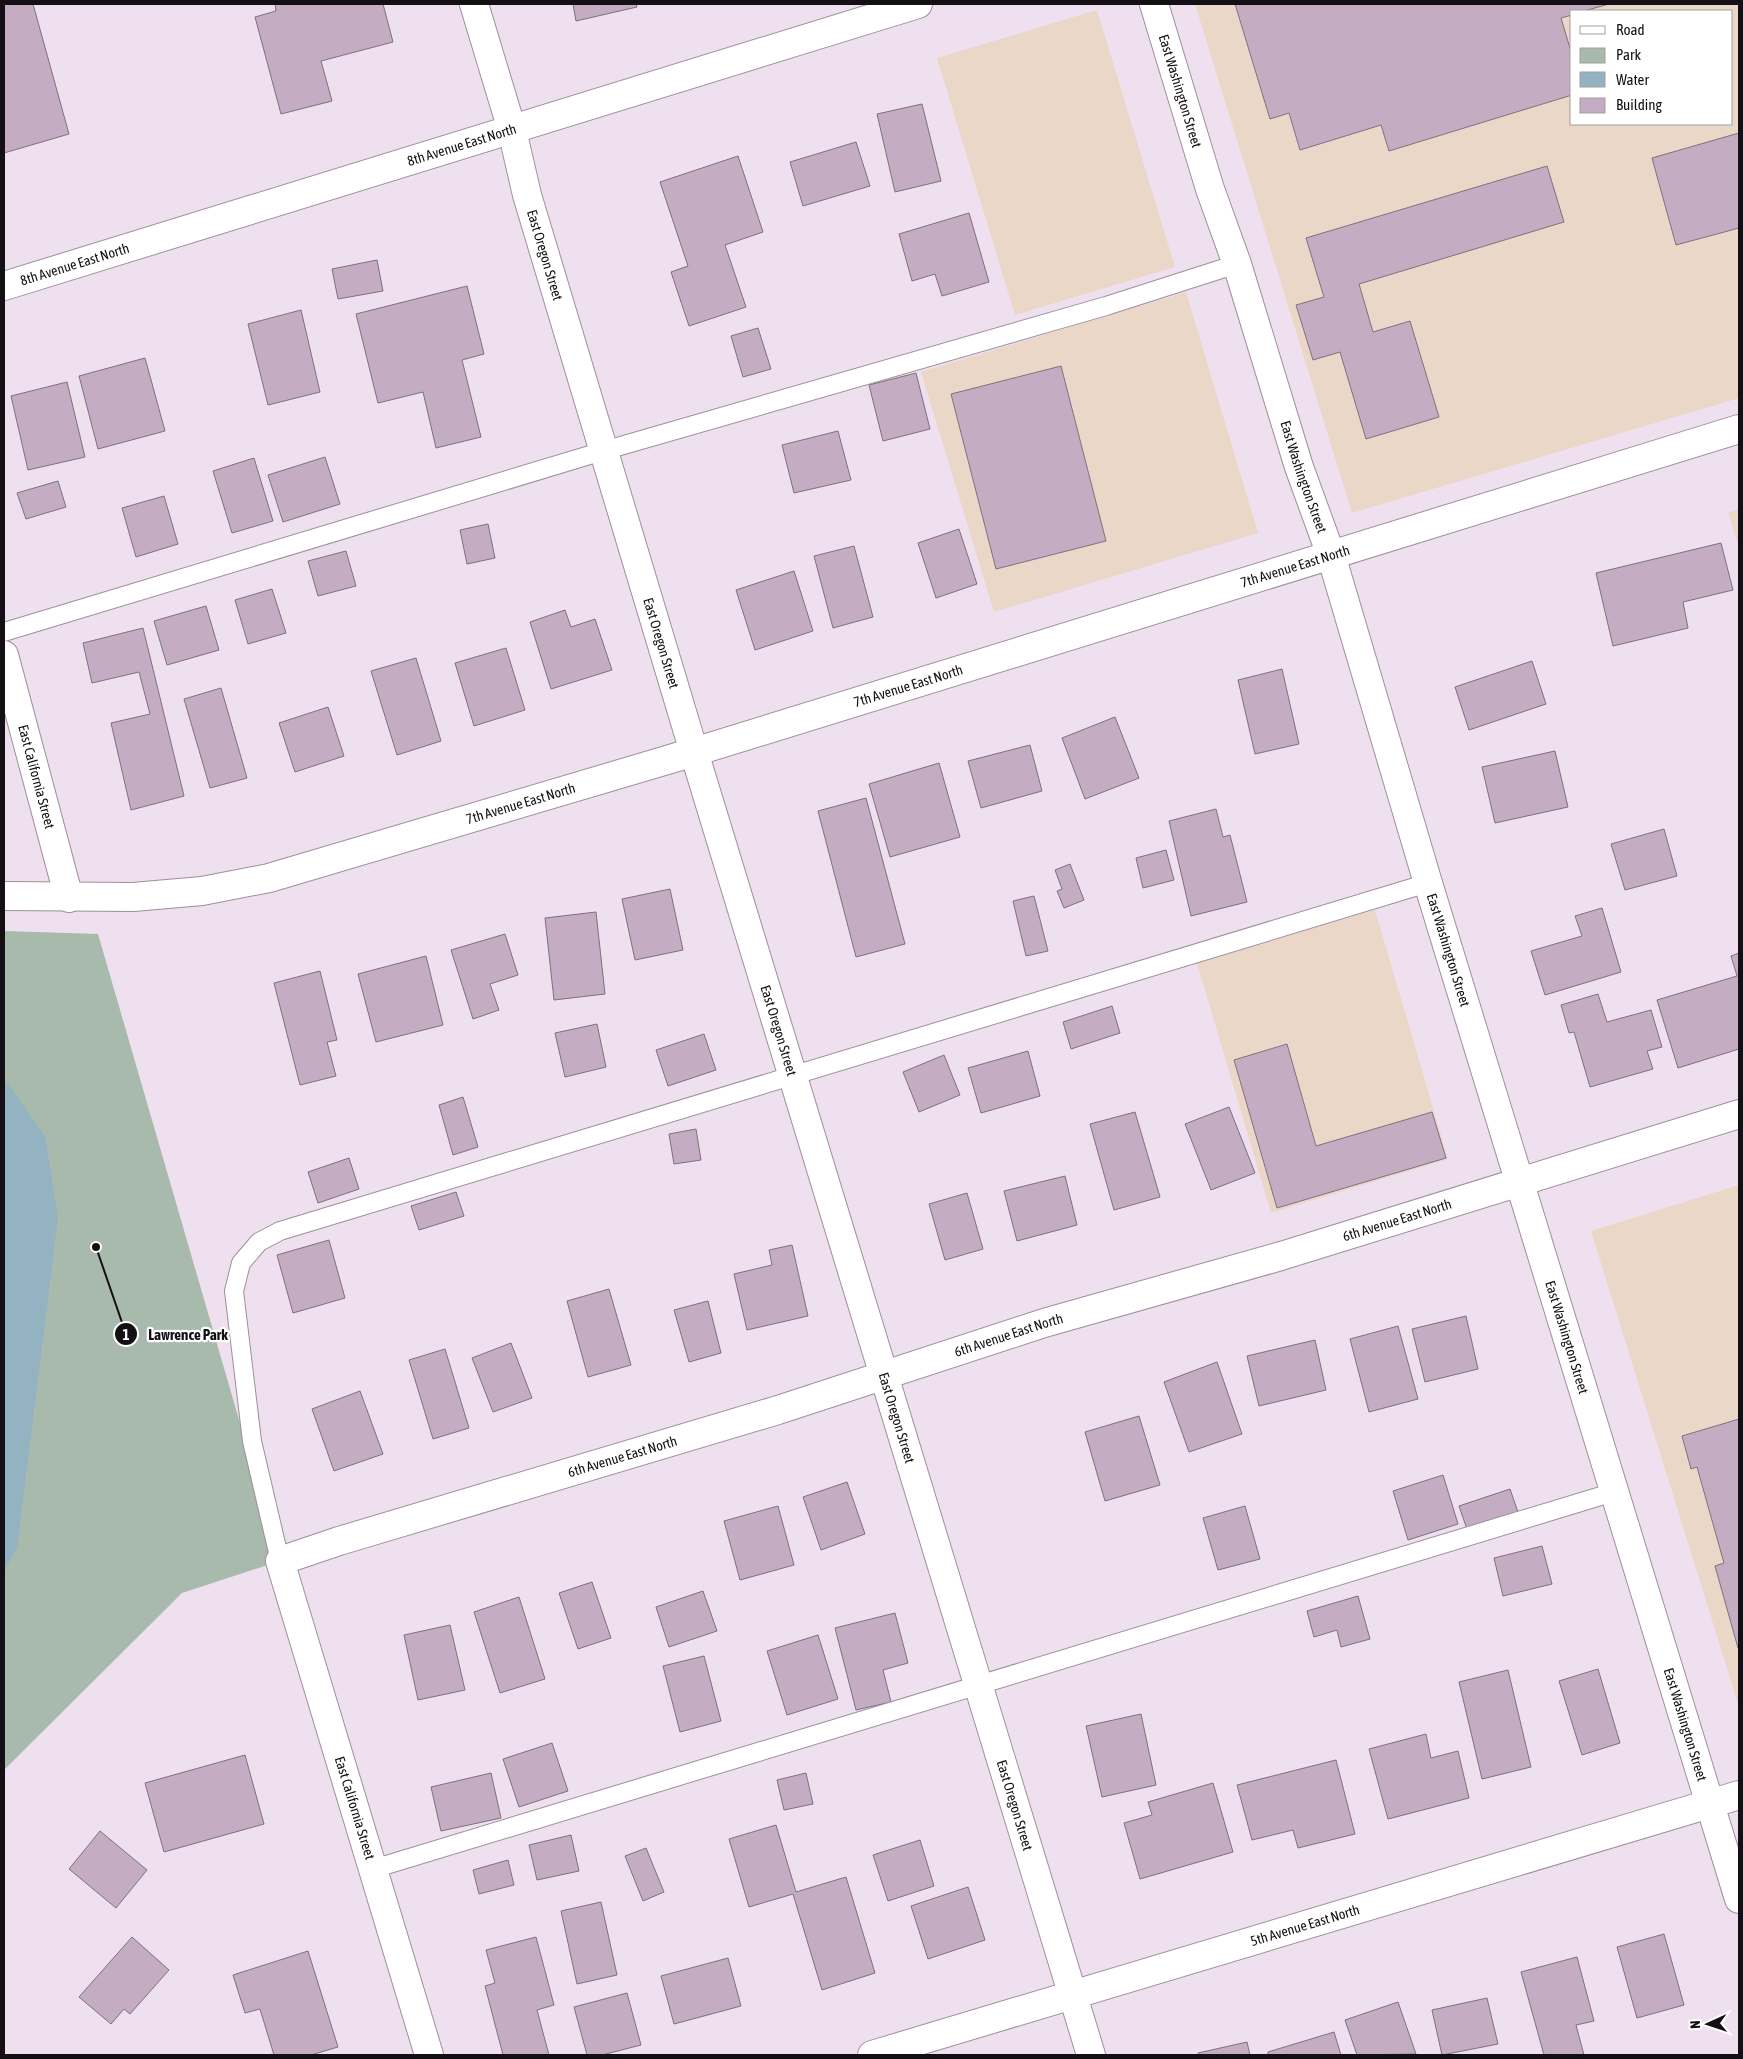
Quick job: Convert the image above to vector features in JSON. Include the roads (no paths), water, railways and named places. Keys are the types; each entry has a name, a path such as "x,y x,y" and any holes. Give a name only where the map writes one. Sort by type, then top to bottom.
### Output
{"street":[{"name":"East Oregon Street","path":"474,4 512,130 527,195 694,752 1091,2055"},
{"name":"8th Avenue East North","path":"4,286 918,4"},
{"name":"East Washington Street","path":"1154,4 1210,189 1237,264 1299,466 1331,555 1428,883 1739,1899"},
{"name":"7th Avenue East North","path":"4,896 133,897 202,891 270,878 694,752 1739,429"},
{"name":"East California Street","path":"4,655 69,898"},
{"name":"6th Avenue East North","path":"280,1561 339,1541 778,1410 1044,1323 1282,1256 1739,1114"},
{"name":"East California Street","path":"280,1561 429,2055"},
{"name":"5th Avenue East North","path":"872,2055 1739,1795"}],"lane":[{"path":"4,632 604,451 1106,306 1237,264"},
{"path":"280,1561 252,1441 234,1291 241,1263 259,1242 280,1231 1428,883"},
{"path":"373,1869 1614,1492"}],"water":[{"path":"4,1083 8,1084 45,1136 58,1217 17,1548 4,1571"}],"place":[{"name":"Lawrence Park","path":"96,1247"}]}
